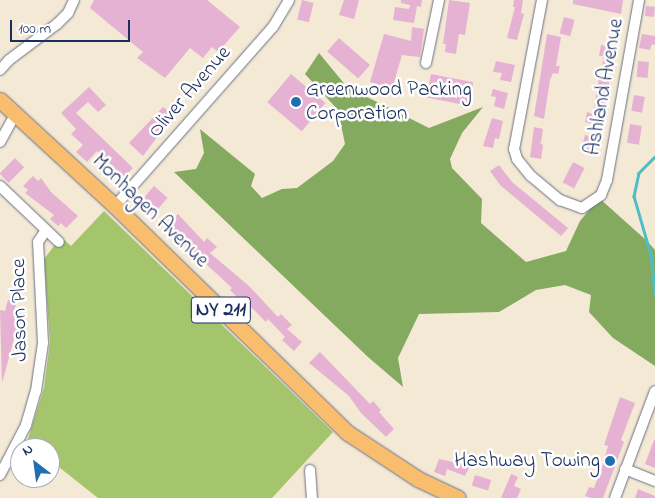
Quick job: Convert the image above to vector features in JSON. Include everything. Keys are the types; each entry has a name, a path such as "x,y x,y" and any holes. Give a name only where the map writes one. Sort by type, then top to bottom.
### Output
{"main road":[{"name":"Monhagen Avenue","path":"0,100 115,206 348,433 418,479 458,498"}],"street":[{"path":"0,70 8,60 57,24 68,13 74,0"},
{"name":"Oliver Avenue","path":"115,206 273,27 289,0"},
{"path":"426,63 439,0"},
{"name":"Ashland Avenue","path":"542,0 514,149 517,159 531,176 573,208 582,208 592,203 601,195 607,180 639,0"},
{"path":"0,142 16,113"},
{"path":"0,186 60,242"},
{"name":"Jason Place","path":"0,475 26,425 36,391 43,343 38,242 46,230"},
{"path":"614,498 655,391"},
{"path":"625,468 655,480"},
{"path":"310,470 312,498"}],"green space":[{"path":"319,53 347,87 429,128 483,107 462,133 450,159 452,168 482,199 481,223 526,262 566,251 580,221 599,198 646,240 655,250 655,366 613,338 589,312 591,295 565,285 536,290 499,312 419,314 398,358 403,387 368,357 174,172 196,169 204,153 200,129 255,174 251,186 262,198 282,189 297,188 333,161 345,144 338,110 305,74"},
{"path":"104,211 333,432 272,498 98,498 60,468 60,438 28,438 44,388 50,342 44,259 61,237 71,246"}],"building":[{"path":"94,0 207,0 240,27 218,52 212,47 203,58 190,48 165,78 137,58 143,52 90,8"},
{"path":"302,0 314,3 309,22 297,19"},
{"path":"344,0 359,0 354,19 339,15"},
{"path":"401,0 422,0 421,7 417,6 414,23 393,20 395,7 409,9 410,5 401,3"},
{"path":"449,0 470,3 465,35 459,34 456,54 445,52 446,44 443,44"},
{"path":"514,0 523,0 521,13 524,14 517,40 507,38 515,7 513,7"},
{"path":"573,0 623,0 621,14 573,4"},
{"path":"646,6 655,7 654,17 645,16"},
{"path":"564,17 575,20 570,36 560,33"},
{"path":"412,27 424,29 420,57 402,55 392,89 370,82 384,34 411,41"},
{"path":"547,34 561,37 556,66 560,66 558,74 553,73 550,80 544,119 534,116"},
{"path":"642,34 655,36 655,45 652,44 650,50 639,48"},
{"path":"339,38 370,65 358,78 327,52"},
{"path":"601,45 615,48 612,67 602,65 604,56 599,56"},
{"path":"496,61 515,65 511,82 500,80 502,73 493,72"},
{"path":"638,61 649,62 648,78 637,77"},
{"name":"Greenwood Packing Corporation","path":"291,74 325,103 302,131 267,102"},
{"path":"431,74 473,82 469,106 426,98"},
{"path":"599,78 610,79 601,126 585,122 587,112 593,114"},
{"path":"89,87 106,105 98,112 88,102 76,113 133,168 124,177 97,151 87,162 76,152 83,145 71,134 76,129 61,113"},
{"path":"493,89 508,93 504,109 494,106 496,97 491,96"},
{"path":"634,95 645,97 642,113 631,111"},
{"path":"163,107 174,115 143,156 129,143"},
{"path":"492,118 503,121 499,139 495,138 493,148 483,146"},
{"path":"630,124 642,126 639,145 627,143"},
{"path":"534,127 543,129 541,143 538,142 543,145 541,159 530,157"},
{"path":"585,135 596,138 591,153 581,150"},
{"path":"15,158 24,167 9,183 0,173"},
{"path":"573,162 585,168 574,188 563,182"},
{"path":"499,165 512,182 568,228 561,236 500,185 490,171"},
{"path":"33,176 38,181 41,178 51,192 78,216 66,228 61,223 58,226 50,219 54,215 25,193 28,190 23,186"},
{"path":"154,186 168,198 154,214 140,202"},
{"path":"178,214 204,242 207,238 217,247 210,253 249,286 278,317 281,314 292,325 287,329 302,342 294,351 282,340 285,337 268,319 266,322 240,296 238,298 230,290 232,288 165,226"},
{"path":"8,300 17,302 14,311 21,313 2,383 0,310 5,311"},
{"path":"320,352 370,404 373,401 381,410 379,412 394,429 386,437 361,413 349,396 309,363"},
{"path":"620,397 635,403 621,440 624,442 603,498 591,498 585,496 589,487 594,488 603,464 608,446 604,445"},
{"path":"655,440 655,468 645,464"},
{"path":"468,452 475,455 465,476 447,469 445,476 434,472 439,459 462,464"},
{"path":"511,474 518,477 514,486 521,489 517,498 501,498"},
{"path":"475,475 491,480 488,490 472,486"},
{"path":"638,489 655,496 655,498 635,498"}],"waterway":[{"path":"655,157 639,173 634,196 651,255 655,294"}],"place":[{"name":"Greenwood Packing Corporation","path":"296,102"},
{"name":"Hashway Towing","path":"610,461"}]}
